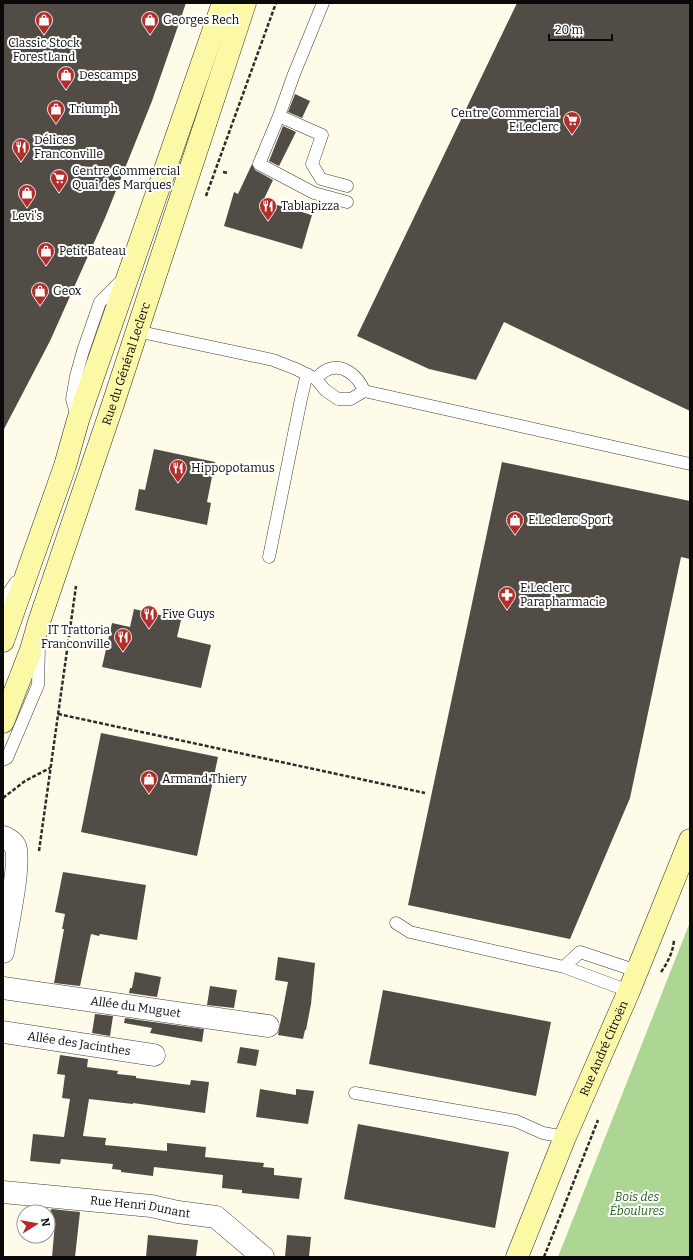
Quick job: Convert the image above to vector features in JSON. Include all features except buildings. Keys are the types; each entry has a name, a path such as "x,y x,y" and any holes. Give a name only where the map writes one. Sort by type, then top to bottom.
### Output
{"main road":[{"path":"3,641 66,466 78,420 223,3"},
{"name":"Rue du Général Leclerc","path":"3,722 31,650 245,3"},
{"name":"Rue André Citroën","path":"517,1257 565,1137 629,991 690,840"}],"street":[{"path":"3,837 8,838 15,846 17,858 16,875 3,952"},
{"name":"Allée du Muguet","path":"3,988 268,1026"},
{"name":"Allée des Jacinthes","path":"3,1032 154,1055"},
{"name":"Rue Henri Dunant","path":"3,1192 151,1206 178,1212 216,1217 263,1257"}],"lane":[{"path":"323,3 259,164 314,192 348,202"},
{"path":"279,116 322,135 312,164 302,186"},
{"path":"312,164 321,179 347,186"},
{"path":"136,331 273,360 312,377 325,390 338,399 351,399 364,391 690,464"},
{"path":"312,377 333,368 342,369 356,376 364,391"},
{"path":"269,557 312,377"},
{"path":"3,601 31,562"},
{"path":"3,760 7,758 38,685 39,622"},
{"path":"396,924 410,932 564,967 629,991"},
{"path":"564,967 580,952 637,971"},
{"path":"354,1093 516,1121 543,1133 565,1137"}],"path":[{"path":"205,198 276,3"},
{"path":"223,172 229,173"},
{"path":"39,851 74,593 77,582"},
{"path":"58,714 425,793"},
{"path":"3,798 25,781 50,768"}],"green space":[{"name":"Bois des Éboulures","path":"690,922 690,1257 558,1257"}],"place":[{"name":"Classic Stock ForestLand","path":"44,35"},
{"name":"Georges Rech","path":"150,35"},
{"name":"Descamps","path":"66,90"},
{"name":"Triumph","path":"56,124"},
{"name":"Centre Commercial E.Leclerc","path":"572,135"},
{"name":"Délices Franconville","path":"21,162"},
{"name":"Centre Commercial Quai des Marques","path":"59,193"},
{"name":"Levi's","path":"27,208"},
{"name":"Tablapizza","path":"268,221"},
{"name":"Petit Bateau","path":"46,266"},
{"name":"Geox","path":"40,306"},
{"name":"Hippopotamus","path":"178,483"},
{"name":"E.Leclerc Sport","path":"515,535"},
{"name":"E.Leclerc Parapharmacie","path":"507,610"},
{"name":"Five Guys","path":"149,629"},
{"name":"IT Trattoria Franconville","path":"123,652"},
{"name":"Armand Thiery","path":"149,794"}]}
